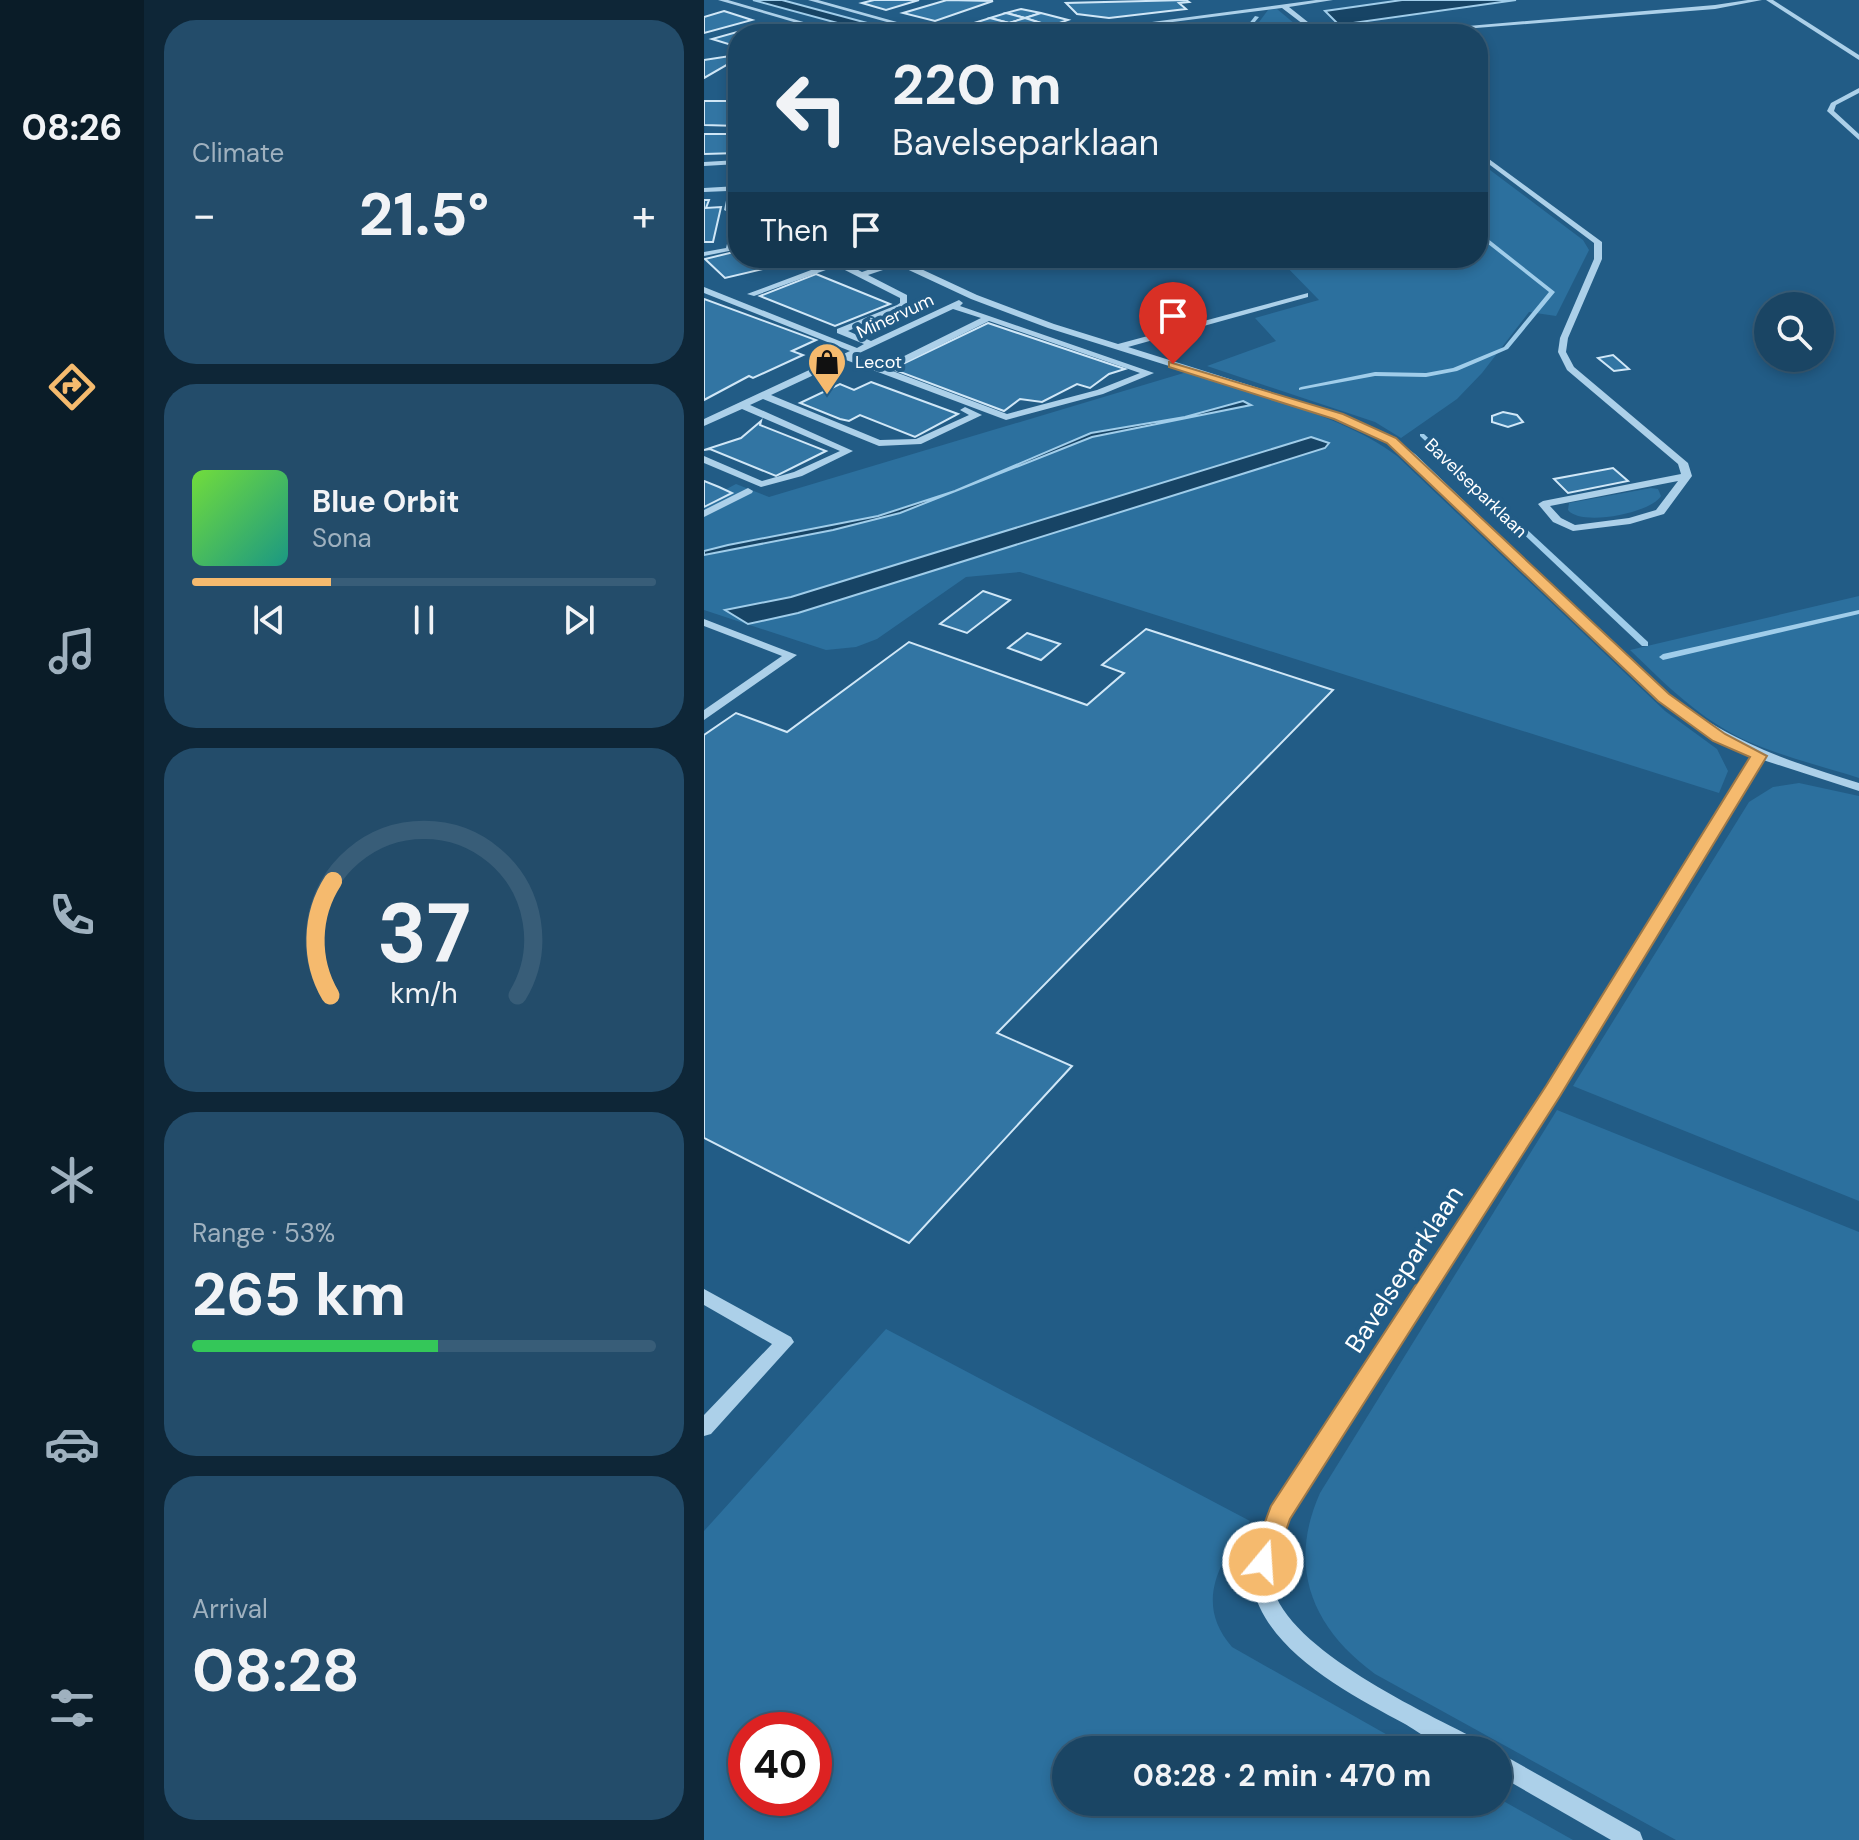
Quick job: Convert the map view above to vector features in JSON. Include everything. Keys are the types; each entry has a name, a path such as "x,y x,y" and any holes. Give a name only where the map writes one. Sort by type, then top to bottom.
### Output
{"street":[{"path":"721,0 806,24"},
{"path":"811,0 900,24"},
{"path":"1139,24 1330,0"},
{"path":"1488,25 1715,7 1759,0"},
{"path":"1769,0 1859,58"},
{"path":"1282,5 1307,24"},
{"path":"1219,6 1227,12"},
{"path":"1859,90 1833,104 1830,111 1859,138"},
{"path":"1488,160 1598,242 1598,259 1564,338 1562,352 1570,368 1683,463 1687,476"},
{"path":"704,164 728,163"},
{"path":"704,190 728,188"},
{"path":"704,254 728,250"},
{"path":"751,294 824,268"},
{"path":"848,268 905,301 840,331 871,344"},
{"path":"861,275 876,268"},
{"name":"Minervum","path":"911,268 974,297"},
{"path":"704,290 858,351"},
{"path":"1118,347 1305,295"},
{"name":"Minervum","path":"704,423 974,297"},
{"name":"Bavelseparklaan","path":"974,297 1118,347 1338,416 1384,436 1411,456 1664,697 1719,737 1759,756 1859,787"},
{"path":"845,356 1006,417 1100,392 1149,373 953,306"},
{"path":"882,370 988,318"},
{"path":"763,395 879,443 918,442 977,415 833,362"},
{"path":"704,459 761,484 798,474 848,451 742,405"},
{"path":"1687,476 1660,512 1630,521 1573,528 1557,520 1543,504 1615,490 1687,476"},
{"path":"704,514 748,491"},
{"path":"704,622 791,655 704,716"},
{"name":"Bavelseparklaan","path":"1449,1736 1318,1661 1289,1635 1267,1606 1261,1584 1269,1537 1279,1514 1553,1091 1759,756"},
{"path":"704,1296 785,1342 704,1428"},
{"path":"1512,1771 1632,1840"}],"shaded area":[{"path":"753,0 782,0 871,24 841,24"},
{"path":"1402,0 1516,0 1346,24 1338,24 1325,11"},
{"path":"1277,9 1295,24 1258,24 1268,10"},
{"path":"1488,169 1583,240 1589,250 1556,316 1529,312 1482,373 1457,399 1401,438 1375,422 1207,366 1276,341 1255,318 1319,300 1288,268 1488,268"},
{"path":"1187,372 1324,417 1397,456 1665,711 1717,749 1728,771 1719,793 1020,572 966,577 877,639 856,647 826,650 704,610 704,501 736,484 769,497"},
{"path":"1243,401 1251,405 1092,437 900,513 833,530 704,555 704,551 728,545 878,516 955,491 1091,433 1185,417"},
{"path":"1311,437 1329,443 1325,448 798,613 748,624 725,610 791,597"},
{"path":"1658,489 1661,496 1655,502 1616,516 1587,517 1568,510 1569,503"},
{"path":"1859,596 1859,778 1774,752 1730,732 1685,701 1630,650"},
{"path":"1799,783 1859,796 1859,1201 1573,1086 1749,802 1773,787"},
{"path":"1557,1110 1859,1232 1859,1840 1676,1840 1512,1750 1512,1736 1487,1736 1375,1674 1335,1637 1321,1616 1312,1594 1306,1571 1306,1546 1310,1520 1320,1493"},
{"path":"886,1329 1250,1521 1229,1552 1215,1583 1214,1615 1221,1631 1232,1647 1389,1736 1052,1736 1052,1816 1512,1816 1512,1806 1573,1840 704,1840 704,1531"}],"building":[{"path":"919,0 886,10 862,3"},
{"path":"947,0 993,1 935,21 903,13"},
{"path":"1189,2 1179,3 1186,9 1109,18 1077,14 1066,3"},
{"path":"1021,9 1041,13 1025,18 1006,13"},
{"path":"724,11 752,20 728,24 704,33 704,17"},
{"path":"1006,13 1025,18 1009,23 990,18"},
{"path":"1041,13 1068,20 1044,24 1025,18"},
{"path":"990,18 1009,23 977,24 974,23"},
{"path":"1025,18 1044,24 1012,24 1009,23"},
{"path":"728,35 728,44 712,39"},
{"path":"728,56 728,64 704,78 704,60"},
{"path":"704,101 728,101 728,126 704,125"},
{"path":"704,134 728,134 728,153 704,154"},
{"path":"704,200 709,200 706,208 721,207 713,242 704,242"},
{"path":"728,253 728,268 768,268 725,278 705,259"},
{"path":"816,274 890,304 835,326 760,296"},
{"path":"704,299 816,340 792,351 803,355 753,378 749,376 704,400"},
{"path":"988,323 1125,369 1109,374 1090,388 1077,384 1042,402 1020,399 1004,411 892,369"},
{"path":"1613,355 1629,369 1614,371 1598,358"},
{"path":"871,382 958,414 915,437 860,415 849,421 800,403 840,384 854,390"},
{"path":"1503,412 1517,415 1523,422 1508,427 1492,422 1492,416"},
{"path":"761,421 760,425 826,451 776,476 710,449 704,450 741,438"},
{"path":"1613,468 1628,481 1568,493 1554,479"},
{"path":"704,481 719,487 732,493 704,507"},
{"path":"983,591 1010,600 967,633 940,624"},
{"path":"1146,629 1333,690 997,1033 1072,1066 909,1243 704,1138 704,735 736,713 787,732 909,642 1087,705 1124,673 1102,665"},
{"path":"1027,633 1060,644 1041,660 1008,648"}],"waterway":[{"path":"1251,24 1257,17"},
{"path":"1301,389 1375,374 1426,375 1455,370 1506,348 1552,292 1488,241"},
{"path":"1422,435 1645,644"},
{"path":"1663,657 1859,612"}],"place":[{"name":"Lecot","path":"827,396"}],"route":[{"path":"1173,364 1338,416 1391,440 1664,697 1719,737 1759,756 1553,1091 1279,1514 1263,1562"}]}
